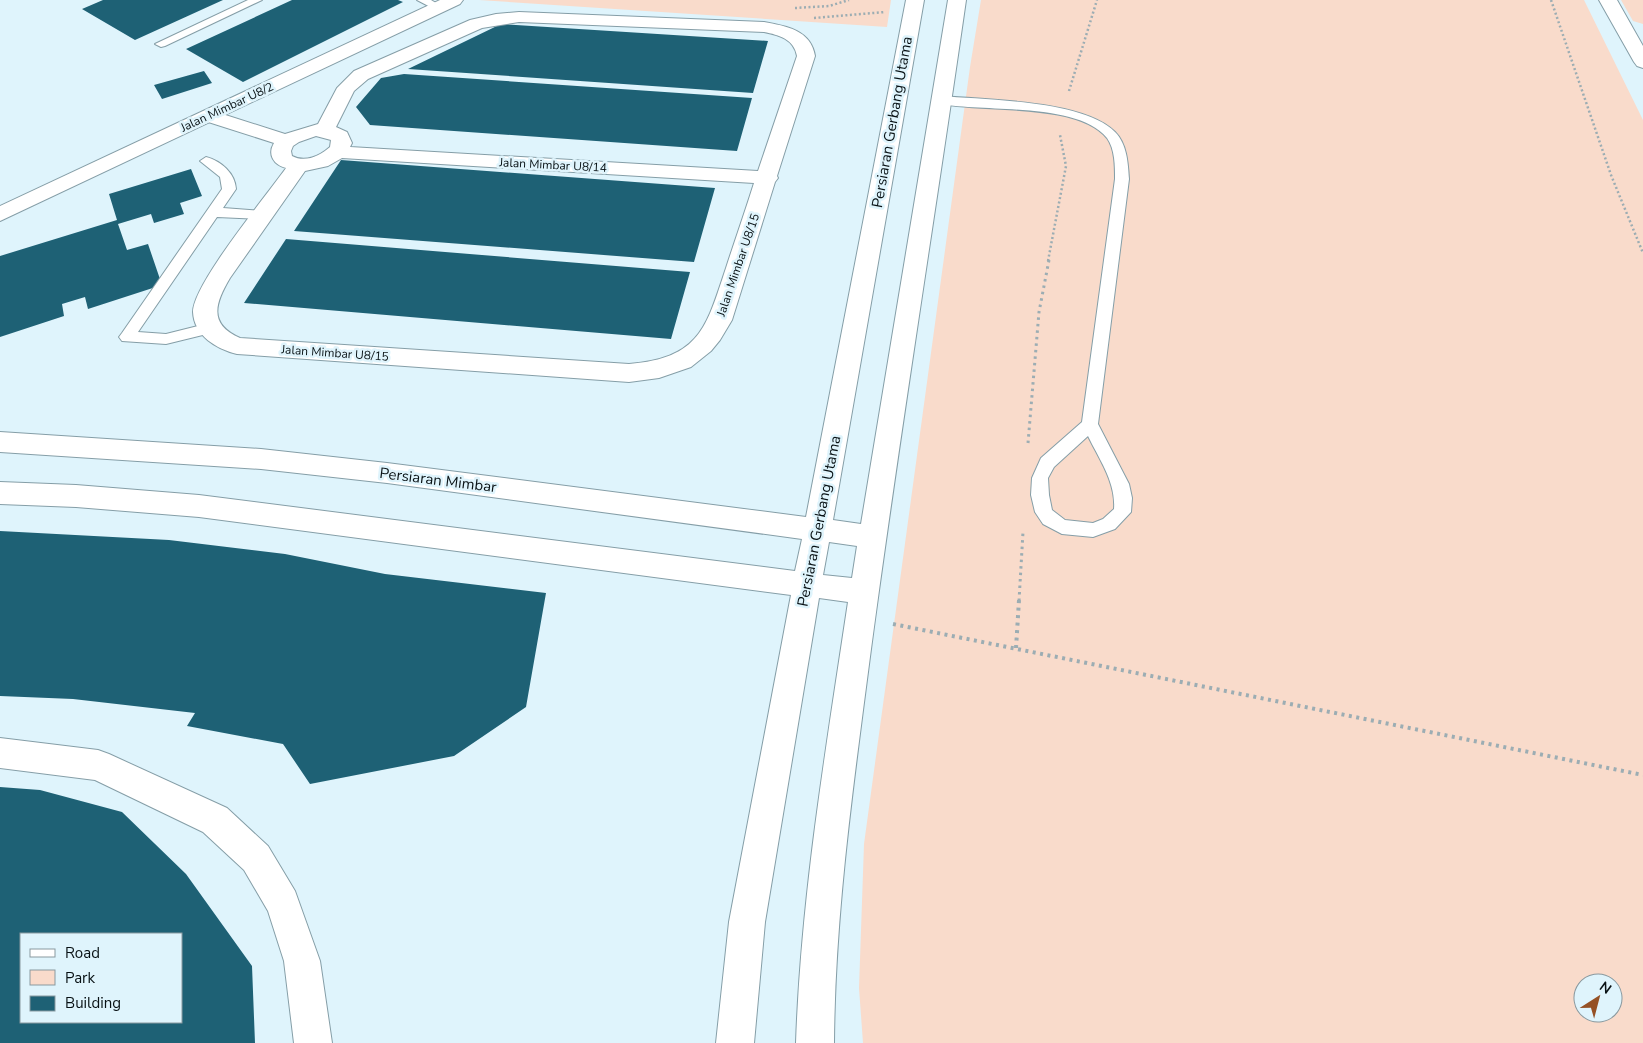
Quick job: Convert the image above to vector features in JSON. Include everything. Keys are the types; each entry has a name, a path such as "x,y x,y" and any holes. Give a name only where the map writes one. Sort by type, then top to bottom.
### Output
{"street":[{"path":"815,1043 815,996 821,908 862,605 957,0"},
{"path":"1608,0 1637,41 1643,62"},
{"name":"Jalan Mimbar U8/2","path":"0,214 58,185 209,116 438,3"},
{"name":"Persiaran Gerbang Utama","path":"735,1043 747,922 914,6"},
{"name":"Jalan Mimbar U8/15","path":"210,328 221,339 237,346 629,373 650,372 676,365 697,352 709,339 720,320 768,178 806,56 803,44 796,37 776,29 764,27 519,17 486,21 361,75 346,88 325,130"},
{"path":"209,116 287,141"},
{"path":"325,130 339,136 342,146 338,152 317,164 299,165 284,160 281,155 281,150 287,141 308,131 325,130"},
{"name":"Jalan Mimbar U8/14","path":"338,152 768,178"},
{"path":"210,328 205,313 208,296 220,275 299,165"},
{"name":"Persiaran Mimbar","path":"0,442 271,460 396,474 873,538"},
{"path":"0,493 76,496 199,506 807,585 862,605"},
{"path":"0,753 98,765 215,820 256,858 283,903 302,961 313,1043"}],"lane":[{"path":"161,44 257,0"},
{"path":"941,100 1063,111 1090,120 1110,134 1121,156 1122,179 1090,424 1120,484 1123,498 1122,512 1109,524 1093,530 1062,527 1049,519 1044,512 1040,495 1040,478 1047,463 1090,424"},
{"path":"206,161 221,170 229,182 229,189 127,337 166,339 210,328"},
{"path":"213,212 263,215"}],"path":[{"path":"792,8 829,6 849,0"},
{"path":"1028,448 1040,312 1066,166 1058,126 1097,0"},
{"path":"1551,0 1611,175 1643,253"},
{"path":"808,18 877,12 914,6"},
{"path":"1016,648 1023,524"},
{"path":"862,605 1016,648 1643,775"}],"green space":[{"path":"479,0 891,0 887,27"},
{"path":"981,0 1584,0 1643,120 1643,1043 863,1043 859,988 864,844 970,67"},
{"path":"1621,0 1643,0 1643,24 1633,21"}],"building":[{"path":"103,0 223,0 135,40 82,9"},
{"path":"292,0 398,0 403,2 243,82 186,49"},
{"path":"501,24 768,41 753,93 408,69"},
{"path":"204,71 212,83 162,99 154,85"},
{"path":"404,74 752,98 737,151 370,125 356,107 381,78"},
{"path":"341,160 715,188 694,262 294,231"},
{"path":"191,169 202,196 180,203 184,214 154,223 151,214 118,224 127,250 148,244 162,285 88,309 85,297 62,304 64,316 0,337 0,256 117,220 109,194"},
{"path":"286,239 690,272 671,339 244,303"},
{"path":"0,531 169,540 285,554 385,574 546,593 526,707 454,756 310,784 283,744 187,726 195,713 73,699 0,696"},
{"path":"0,787 40,790 122,812 186,874 252,966 255,1043 0,1043"}]}
